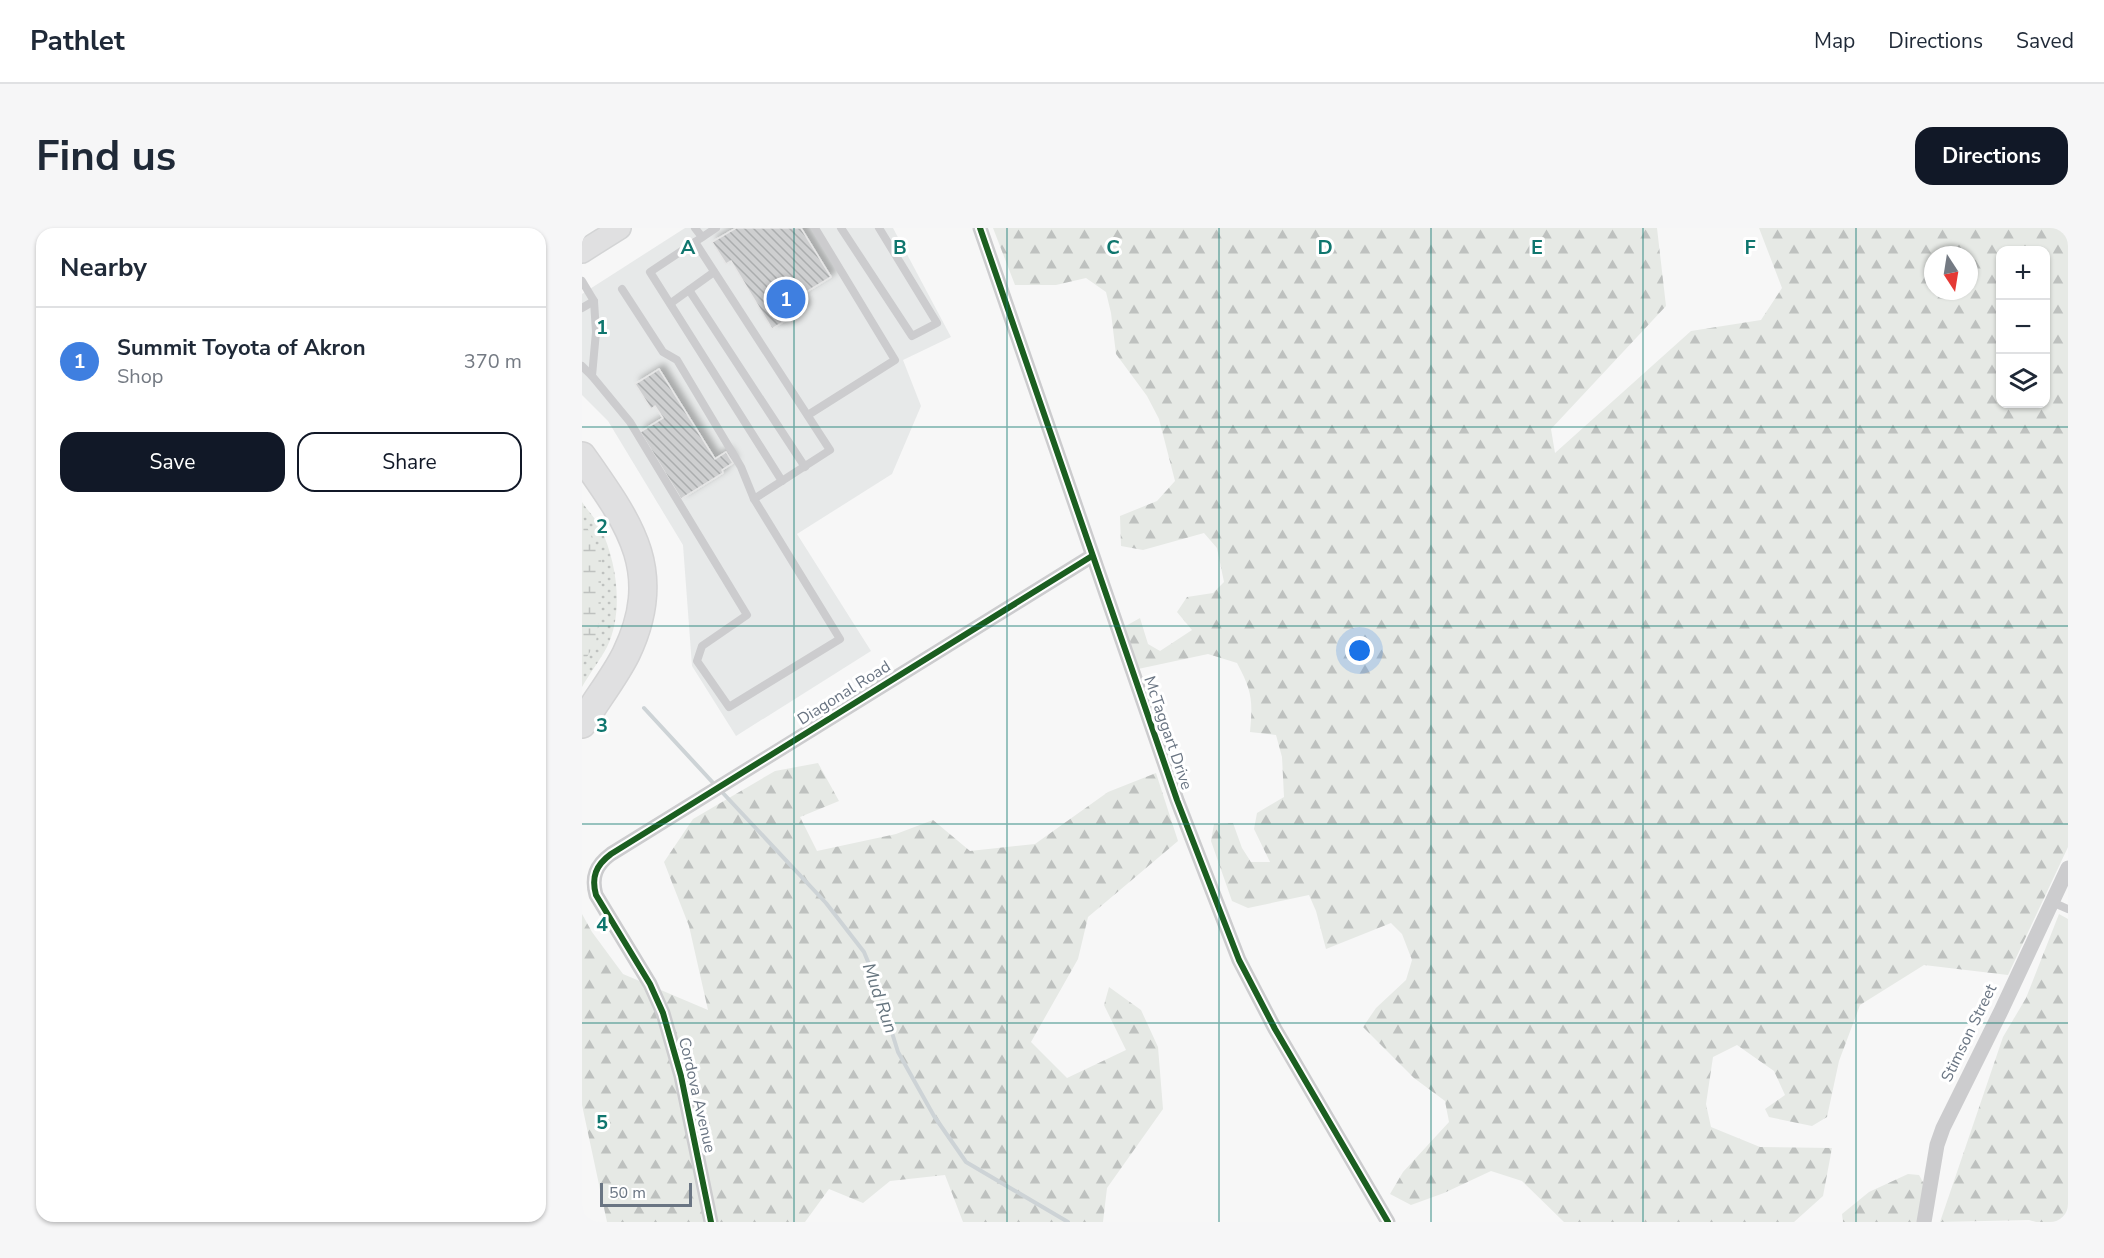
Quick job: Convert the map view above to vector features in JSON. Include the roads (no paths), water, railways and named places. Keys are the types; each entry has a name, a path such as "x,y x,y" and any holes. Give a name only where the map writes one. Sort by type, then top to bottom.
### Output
{"highway":[{"path":"582,456 630,529 640,561 644,586 640,613 626,653 582,724"},
{"path":"582,483 617,537 630,582 628,609 615,652 606,670 582,697"}],"main road":[{"path":"582,252 620,228"}],"street":[{"name":"McTaggart Drive","path":"980,228 1177,800 1239,960 1275,1029 1388,1222"},
{"name":"Diagonal Road","path":"610,854 1092,556"},
{"name":"Cordova Avenue","path":"610,854 602,860 596,870 594,888 650,984 663,1013 681,1076 711,1222"},
{"name":"Stimson Street","path":"1924,1222 1936,1145 2068,868"}],"lane":[{"path":"695,228 698,240 714,273 830,450 754,499"},
{"path":"716,228 650,272 782,481"},
{"path":"808,415 895,360 815,228"},
{"path":"840,228 912,336 937,323 879,228"},
{"path":"671,303 714,273"},
{"path":"582,281 594,301 596,332 592,376"},
{"path":"582,366 630,422 747,615 702,646 697,661 729,707 840,639 754,499 741,467 677,360 663,352 622,289"},
{"path":"689,290 805,467"},
{"path":"582,308 594,301"},
{"path":"2052,902 2068,909"}],"waterway":[{"name":"Mud Run","path":"644,708 716,786"},
{"name":"Mud Run","path":"721,791 826,903 864,952 876,981 898,1052 934,1116 966,1162 1068,1222"}],"place":[{"name":"Summit Toyota of Akron","path":"786,299"}]}
